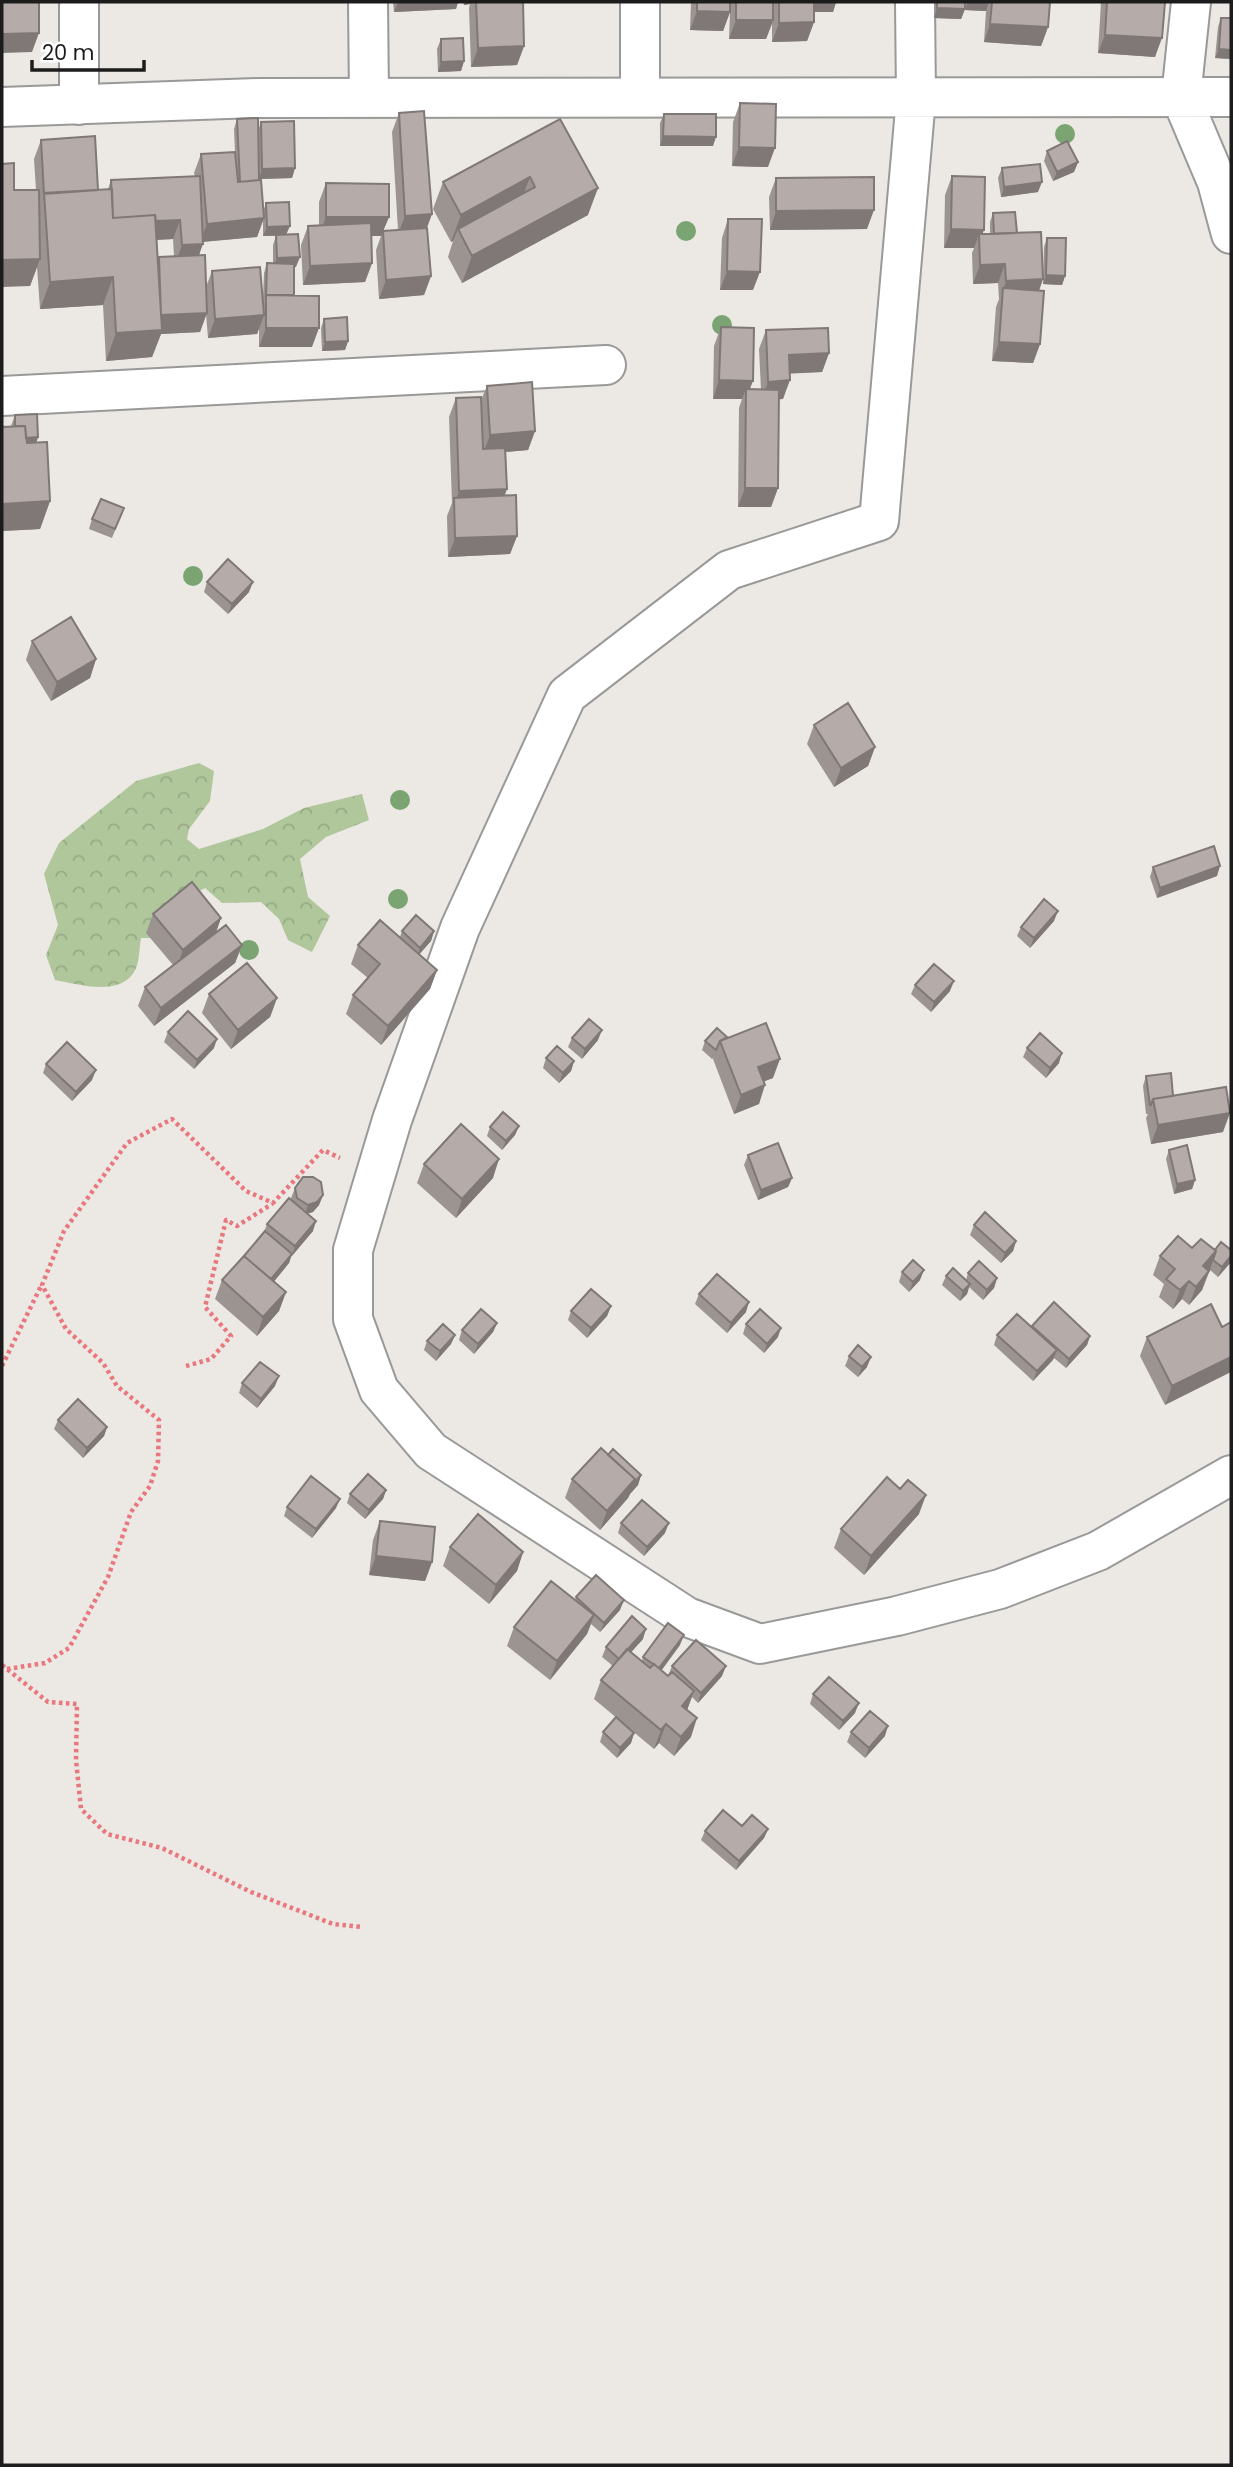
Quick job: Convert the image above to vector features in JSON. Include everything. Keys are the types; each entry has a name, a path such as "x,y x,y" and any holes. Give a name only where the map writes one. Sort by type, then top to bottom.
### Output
{"street":[{"path":"79,2 79,105"},
{"path":"368,2 369,97"},
{"path":"639,2 640,96"},
{"path":"915,2 916,98 879,521 729,570 567,695 460,928 392,1120 353,1250 353,1319 379,1390 431,1451 687,1617 760,1644 897,1616 1000,1589 1098,1551 1231,1475"},
{"path":"1191,2 1181,97 1217,182 1231,234"},
{"path":"2,107 369,97 1231,97"},
{"path":"2,396 606,365"}],"path":[{"path":"2,1366 42,1285 64,1231 127,1143 172,1119 246,1191 273,1203"},
{"path":"186,1366 211,1359 231,1335 205,1307 226,1220 237,1226 273,1203 323,1150 376,1174"},
{"path":"7,1669 44,1663 69,1648 108,1577 131,1512 150,1486 158,1461 159,1420 117,1386 103,1363 66,1329 42,1285"},
{"path":"2,1665 48,1702 77,1704 76,1760 81,1809 107,1834 162,1848 251,1892 333,1924 362,1927"}],"green space":[{"path":"199,763 214,771 210,801 189,829 187,839 199,849 263,829 304,808 362,794 369,820 326,837 300,859 308,897 330,916 312,952 288,940 279,919 261,902 222,903 205,888 190,896 164,938 141,938 137,964 127,980 108,987 98,987 55,980 46,955 58,925 44,874 59,843 136,781"}],"building":[{"path":"2,2 39,2 39,33 2,34"},
{"path":"476,2 523,2 524,46 478,48"},
{"path":"697,2 730,2 730,12 697,11"},
{"path":"736,2 773,2 773,20 736,20"},
{"path":"779,2 814,2 814,22 779,23"},
{"path":"937,2 965,2 965,9 937,8"},
{"path":"992,2 1050,2 1048,27 990,24"},
{"path":"1107,2 1165,2 1162,38 1105,35"},
{"path":"1221,18 1231,18 1231,50 1219,49"},
{"path":"463,38 464,61 441,62 441,39"},
{"path":"740,103 776,104 775,148 739,147"},
{"path":"424,111 432,214 405,216 399,113"},
{"path":"664,114 716,114 716,137 663,136"},
{"path":"258,118 259,180 240,182 237,119"},
{"path":"560,119 598,188 472,256 458,229 535,187 530,177 461,215 443,182"},
{"path":"294,121 295,168 262,169 261,122"},
{"path":"95,136 98,190 44,194 41,140"},
{"path":"1067,141 1078,162 1057,172 1047,151"},
{"path":"235,152 238,182 261,180 264,218 207,224 201,154"},
{"path":"14,163 14,190 39,190 40,259 2,260 2,164"},
{"path":"1040,164 1042,182 1004,187 1002,168"},
{"path":"200,176 203,244 182,245 180,220 156,221 155,215 113,218 111,180"},
{"path":"952,176 985,177 984,230 951,229"},
{"path":"874,177 874,210 776,211 776,178"},
{"path":"326,183 389,184 389,217 326,217"},
{"path":"112,189 113,218 155,215 162,330 116,333 113,277 50,282 44,193"},
{"path":"289,202 290,226 267,227 266,203"},
{"path":"1015,212 1017,233 994,234 993,213"},
{"path":"728,219 762,219 760,272 727,271"},
{"path":"371,223 372,263 310,266 308,226"},
{"path":"427,228 431,276 386,280 383,231"},
{"path":"1041,232 1043,279 1006,281 1005,264 980,265 979,234"},
{"path":"298,234 300,257 277,258 276,235"},
{"path":"1047,238 1066,238 1065,276 1046,275"},
{"path":"205,255 207,313 161,315 159,257"},
{"path":"267,263 294,264 294,295 266,295"},
{"path":"260,267 264,315 215,319 212,271"},
{"path":"1003,288 1044,291 1040,344 999,342"},
{"path":"266,295 319,296 319,328 266,328"},
{"path":"347,317 348,341 325,342 324,319"},
{"path":"721,327 754,328 753,381 719,380"},
{"path":"828,328 829,353 789,355 790,380 768,382 766,330"},
{"path":"532,382 535,431 490,435 487,386"},
{"path":"746,389 779,390 778,488 745,488"},
{"path":"481,397 483,449 505,448 507,489 459,491 456,398"},
{"path":"37,414 38,437 26,438 25,426 15,426 15,415"},
{"path":"25,426 27,443 47,442 50,501 2,504 2,427"},
{"path":"516,495 517,536 455,538 454,498"},
{"path":"101,499 124,508 115,529 92,519"},
{"path":"228,559 253,582 232,604 207,582"},
{"path":"71,617 96,659 57,682 32,641"},
{"path":"848,703 875,747 841,768 814,725"},
{"path":"1214,846 1220,866 1160,888 1153,867"},
{"path":"192,882 221,918 183,950 153,914"},
{"path":"1044,899 1058,911 1034,938 1021,927"},
{"path":"416,915 434,931 420,948 402,931"},
{"path":"380,920 437,970 388,1026 353,995 380,964 358,945"},
{"path":"226,925 242,945 161,1008 145,987"},
{"path":"247,963 277,998 238,1030 209,994"},
{"path":"934,964 954,981 934,1002 915,985"},
{"path":"188,1011 217,1039 197,1060 168,1032"},
{"path":"589,1019 602,1030 585,1049 572,1038"},
{"path":"766,1023 780,1059 758,1067 765,1085 741,1095 720,1041"},
{"path":"717,1028 727,1037 720,1041 716,1050 705,1041"},
{"path":"1040,1033 1062,1053 1050,1068 1027,1048"},
{"path":"67,1042 96,1070 76,1092 46,1064"},
{"path":"557,1046 574,1061 563,1073 546,1058"},
{"path":"1171,1073 1173,1096 1153,1099 1150,1105 1146,1076"},
{"path":"1226,1087 1230,1113 1158,1125 1153,1099"},
{"path":"503,1112 519,1126 506,1141 490,1127"},
{"path":"461,1124 499,1159 462,1199 424,1164"},
{"path":"778,1143 792,1178 761,1190 748,1155"},
{"path":"1187,1145 1195,1180 1177,1184 1169,1150"},
{"path":"303,1177 313,1177 321,1182 323,1195 317,1202 308,1205 297,1198 295,1188"},
{"path":"289,1198 316,1221 295,1246 267,1224"},
{"path":"985,1212 1016,1241 1005,1253 974,1225"},
{"path":"265,1231 292,1254 271,1279 244,1256"},
{"path":"1178,1236 1192,1248 1201,1239 1216,1251 1203,1266 1209,1271 1196,1287 1189,1281 1180,1290 1166,1279 1175,1269 1160,1256"},
{"path":"1221,1242 1231,1250 1231,1256 1222,1267 1213,1260 1215,1250"},
{"path":"244,1256 286,1292 263,1317 222,1280"},
{"path":"913,1260 924,1270 913,1282 902,1272"},
{"path":"979,1261 997,1278 987,1290 968,1273"},
{"path":"953,1268 970,1284 963,1291 946,1276"},
{"path":"717,1274 749,1302 731,1323 699,1294"},
{"path":"591,1289 611,1306 591,1328 571,1311"},
{"path":"1054,1302 1090,1336 1069,1359 1032,1326"},
{"path":"1211,1304 1222,1327 1231,1322 1231,1357 1172,1386 1147,1337"},
{"path":"481,1309 497,1323 478,1344 462,1330"},
{"path":"760,1309 781,1328 767,1344 746,1324"},
{"path":"1017,1314 1057,1350 1037,1371 997,1335"},
{"path":"443,1324 455,1335 440,1351 427,1341"},
{"path":"858,1345 871,1357 862,1367 849,1356"},
{"path":"260,1362 279,1376 261,1399 242,1383"},
{"path":"78,1399 107,1427 87,1448 58,1420"},
{"path":"601,1448 635,1479 607,1511 572,1479"},
{"path":"613,1449 641,1475 633,1484 635,1479 608,1455"},
{"path":"368,1474 386,1490 369,1510 350,1494"},
{"path":"311,1476 340,1499 316,1529 287,1507"},
{"path":"887,1477 900,1489 908,1480 926,1495 871,1556 841,1529"},
{"path":"642,1500 669,1523 647,1547 621,1523"},
{"path":"478,1514 523,1552 496,1585 450,1547"},
{"path":"380,1521 435,1527 432,1562 376,1556"},
{"path":"596,1575 624,1600 604,1623 576,1597"},
{"path":"551,1581 594,1615 557,1661 514,1627"},
{"path":"632,1616 646,1629 619,1659 606,1647"},
{"path":"668,1623 684,1635 659,1668 643,1657"},
{"path":"696,1640 726,1666 701,1693 672,1666"},
{"path":"627,1649 650,1668 654,1664 668,1676 672,1672 694,1691 682,1706 697,1718 681,1737 666,1724 661,1730 601,1680"},
{"path":"829,1677 859,1703 843,1721 813,1694"},
{"path":"870,1711 888,1726 869,1748 851,1732"},
{"path":"616,1717 634,1733 620,1748 603,1732"},
{"path":"723,1810 742,1826 752,1815 768,1829 739,1861 705,1831"}]}
